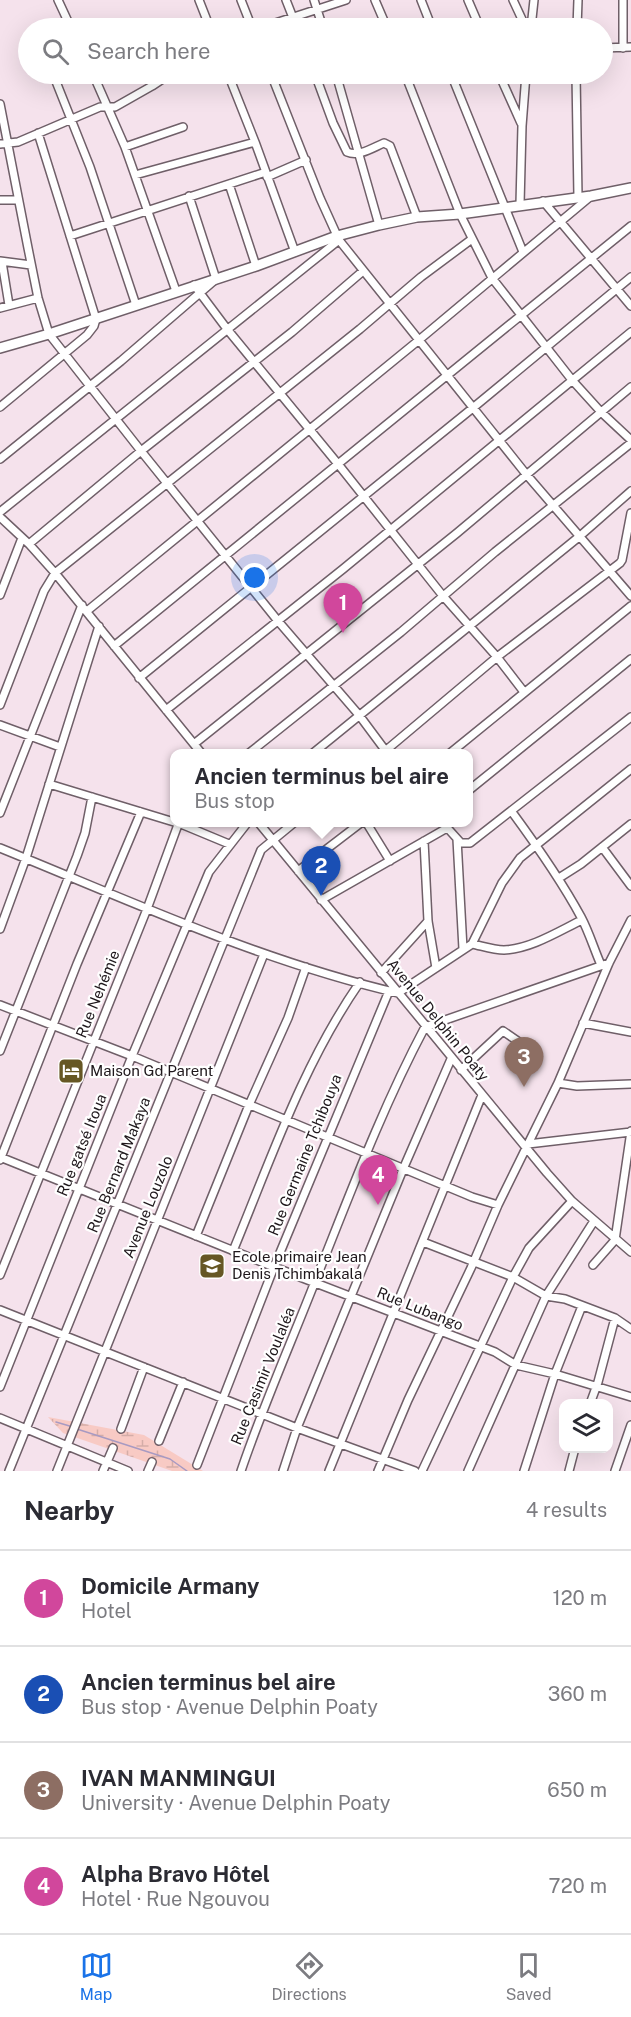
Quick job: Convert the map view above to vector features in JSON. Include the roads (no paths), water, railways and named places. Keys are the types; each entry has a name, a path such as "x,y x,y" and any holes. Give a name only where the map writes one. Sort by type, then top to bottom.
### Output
{"street":[{"path":"58,0 66,18"},
{"path":"199,0 206,18"},
{"path":"241,0 248,18"},
{"path":"286,0 293,17"},
{"path":"314,0 320,18"},
{"path":"290,18 346,0"},
{"path":"375,0 383,18"},
{"path":"421,0 428,18"},
{"path":"468,0 476,18"},
{"path":"513,0 523,18"},
{"path":"530,18 534,0"},
{"path":"577,18 578,0"},
{"path":"623,0 627,47"},
{"path":"57,84 72,118 136,305"},
{"path":"97,84 125,147 176,291"},
{"path":"3,144 107,106 115,107 154,84"},
{"path":"232,84 295,252"},
{"path":"275,84 338,238 526,474 631,596"},
{"path":"319,84 344,147 351,154 360,154 384,143 390,146 417,217"},
{"path":"339,84 379,225"},
{"path":"253,749 401,632 631,441 572,380 492,278 460,214 409,84"},
{"path":"455,84 524,252"},
{"path":"503,84 522,126"},
{"path":"520,204 525,84"},
{"path":"576,84 578,197"},
{"path":"0,104 3,144 18,200 38,298 49,334 278,621 359,715 382,749"},
{"path":"125,147 183,127"},
{"path":"0,407 91,331 96,319 38,133"},
{"path":"135,175 255,142"},
{"path":"70,236 189,196 267,175 306,160"},
{"path":"229,184 256,267"},
{"path":"0,355 5,347 379,225 417,217 460,214 591,196 631,188"},
{"path":"189,196 216,279"},
{"path":"0,813 85,608 198,520 591,196"},
{"path":"0,200 18,200"},
{"path":"543,201 631,306"},
{"path":"114,646 631,226"},
{"path":"0,512 338,238"},
{"path":"0,705 44,591 55,573 421,277 472,239"},
{"path":"9,306 1,262 31,265"},
{"path":"29,544 363,271"},
{"path":"139,678 631,277"},
{"path":"0,459 201,294 216,279"},
{"path":"194,285 227,329 418,563 442,596 497,657 524,692"},
{"path":"0,308 38,298"},
{"path":"166,710 390,531 631,332"},
{"path":"194,744 631,387"},
{"path":"317,749 580,536 631,491"},
{"path":"390,749 497,657 622,560 631,513"},
{"path":"0,517 29,544 85,608 139,678 198,749"},
{"path":"0,595 22,538"},
{"path":"454,749 631,606"},
{"path":"0,929 26,858 99,626"},
{"path":"473,787 631,659"},
{"path":"447,827 461,843 470,843 631,717"},
{"path":"0,725 60,747"},
{"path":"0,848 224,940 306,967 398,993 472,944 509,872 520,858 631,769"},
{"path":"49,784 170,820"},
{"path":"0,1051 70,877 85,833 92,797"},
{"path":"0,1158 106,893 141,812"},
{"path":"512,812 559,878 582,920 601,965"},
{"path":"559,878 631,824"},
{"name":"Rue Nehémie","path":"0,1275 147,909 175,827"},
{"path":"189,827 229,844"},
{"name":"Rue gatsé Itoua","path":"0,1387 132,1056 209,872 244,827"},
{"name":"Avenue Delphin Poaty","path":"262,827 460,1070 572,1201 631,1252"},
{"name":"Rue Bernard Makaya","path":"9,1471 261,850 289,827"},
{"path":"298,872 357,827"},
{"path":"367,827 390,861"},
{"path":"321,900 424,841 442,827"},
{"path":"456,839 463,949"},
{"path":"424,841 428,921 436,968"},
{"path":"602,847 631,886"},
{"path":"472,944 495,950 515,948 542,939 582,920"},
{"path":"378,1471 408,1400 498,1205 558,1083 609,963 631,920"},
{"path":"381,973 428,921"},
{"name":"Avenue Louzolo","path":"57,1471 264,954"},
{"path":"425,1026 609,963"},
{"path":"196,1236 249,1105 288,1018 306,967"},
{"path":"233,1251 286,1119 321,1044 360,982"},
{"name":"Rue Germaine Tchibouya","path":"197,1465 274,1267 389,991"},
{"path":"0,1005 132,1056 446,1186 498,1205"},
{"path":"583,1023 631,1032"},
{"name":"Rue Casimir Voulaléa","path":"241,1471 261,1413 367,1152 404,1066 425,1026"},
{"path":"460,1070 503,1031 535,1053"},
{"path":"283,1471 297,1428 451,1059"},
{"path":"558,1083 577,1086 631,1084"},
{"path":"329,1471 482,1095"},
{"path":"526,1146 631,1132 615,1240 593,1265"},
{"name":"Rue Lubango","path":"0,1158 495,1352 516,1365 631,1397"},
{"path":"422,1471 513,1277 530,1248 572,1201"},
{"path":"468,1471 546,1296 594,1221"},
{"path":"423,1242 513,1277 546,1296 565,1299 615,1318 631,1329"},
{"path":"525,1471 555,1374 582,1306"},
{"path":"0,1310 297,1428 415,1471"},
{"path":"591,1399 615,1318"},
{"path":"121,1429 144,1367"},
{"path":"159,1441 183,1382"},
{"path":"0,1418 128,1471"},
{"path":"615,1471 631,1425"},
{"path":"103,1471 113,1448"},
{"path":"568,1471 574,1453"},
{"path":"148,1471 152,1462"}],"waterway":[{"path":"56,1422 73,1427"},
{"path":"77,1429 170,1459 187,1471"}],"place":[{"name":"Domicile Armany","path":"343,633"},
{"name":"Ancien terminus bel aire","path":"321,896"},
{"name":"Maison Gd Parent","path":"71,1071"},
{"name":"IVAN MANMINGUI","path":"524,1087"},
{"name":"Alpha Bravo Hôtel","path":"378,1205"},
{"name":"Ecole primaire Jean Denis Tchimbakala","path":"212,1266"}]}
